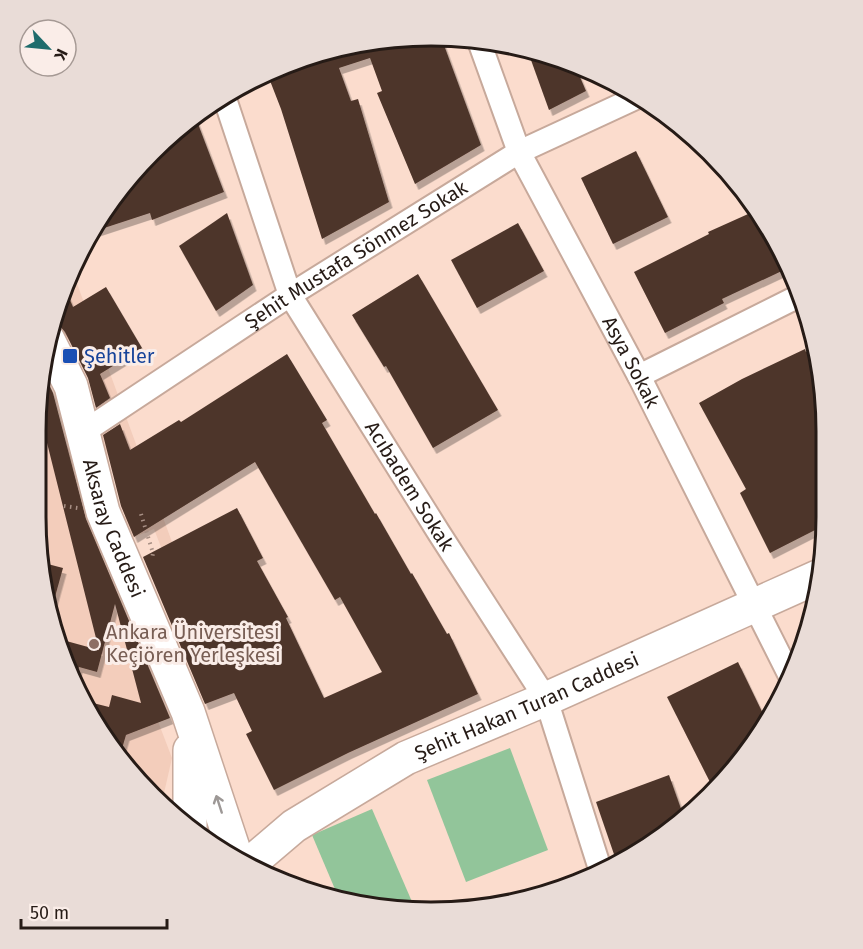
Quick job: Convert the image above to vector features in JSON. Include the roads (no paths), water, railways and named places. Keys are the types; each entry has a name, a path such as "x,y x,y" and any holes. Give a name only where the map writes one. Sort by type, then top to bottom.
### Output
{"street":[{"name":"Asya Sokak","path":"482,50 519,152 639,376 786,668"},
{"name":"Şehit Mustafa Sönmez Sokak","path":"82,433 290,294 519,152 629,101"},
{"name":"Acıbadem Sokak","path":"227,105 290,294 546,699 599,864"},
{"path":"639,376 793,299"},
{"name":"Aksaray Caddesi","path":"55,353 71,386 103,512 188,712 233,847"},
{"name":"Şehit Hakan Turan Caddesi","path":"255,860 294,826 406,758 546,699 811,580"},
{"path":"188,712 190,817"}],"place":[{"name":"Şehitler","path":"70,356"},
{"name":"Ankara Üniversitesi Keçiören Yerleşkesi","path":"94,644"}]}
